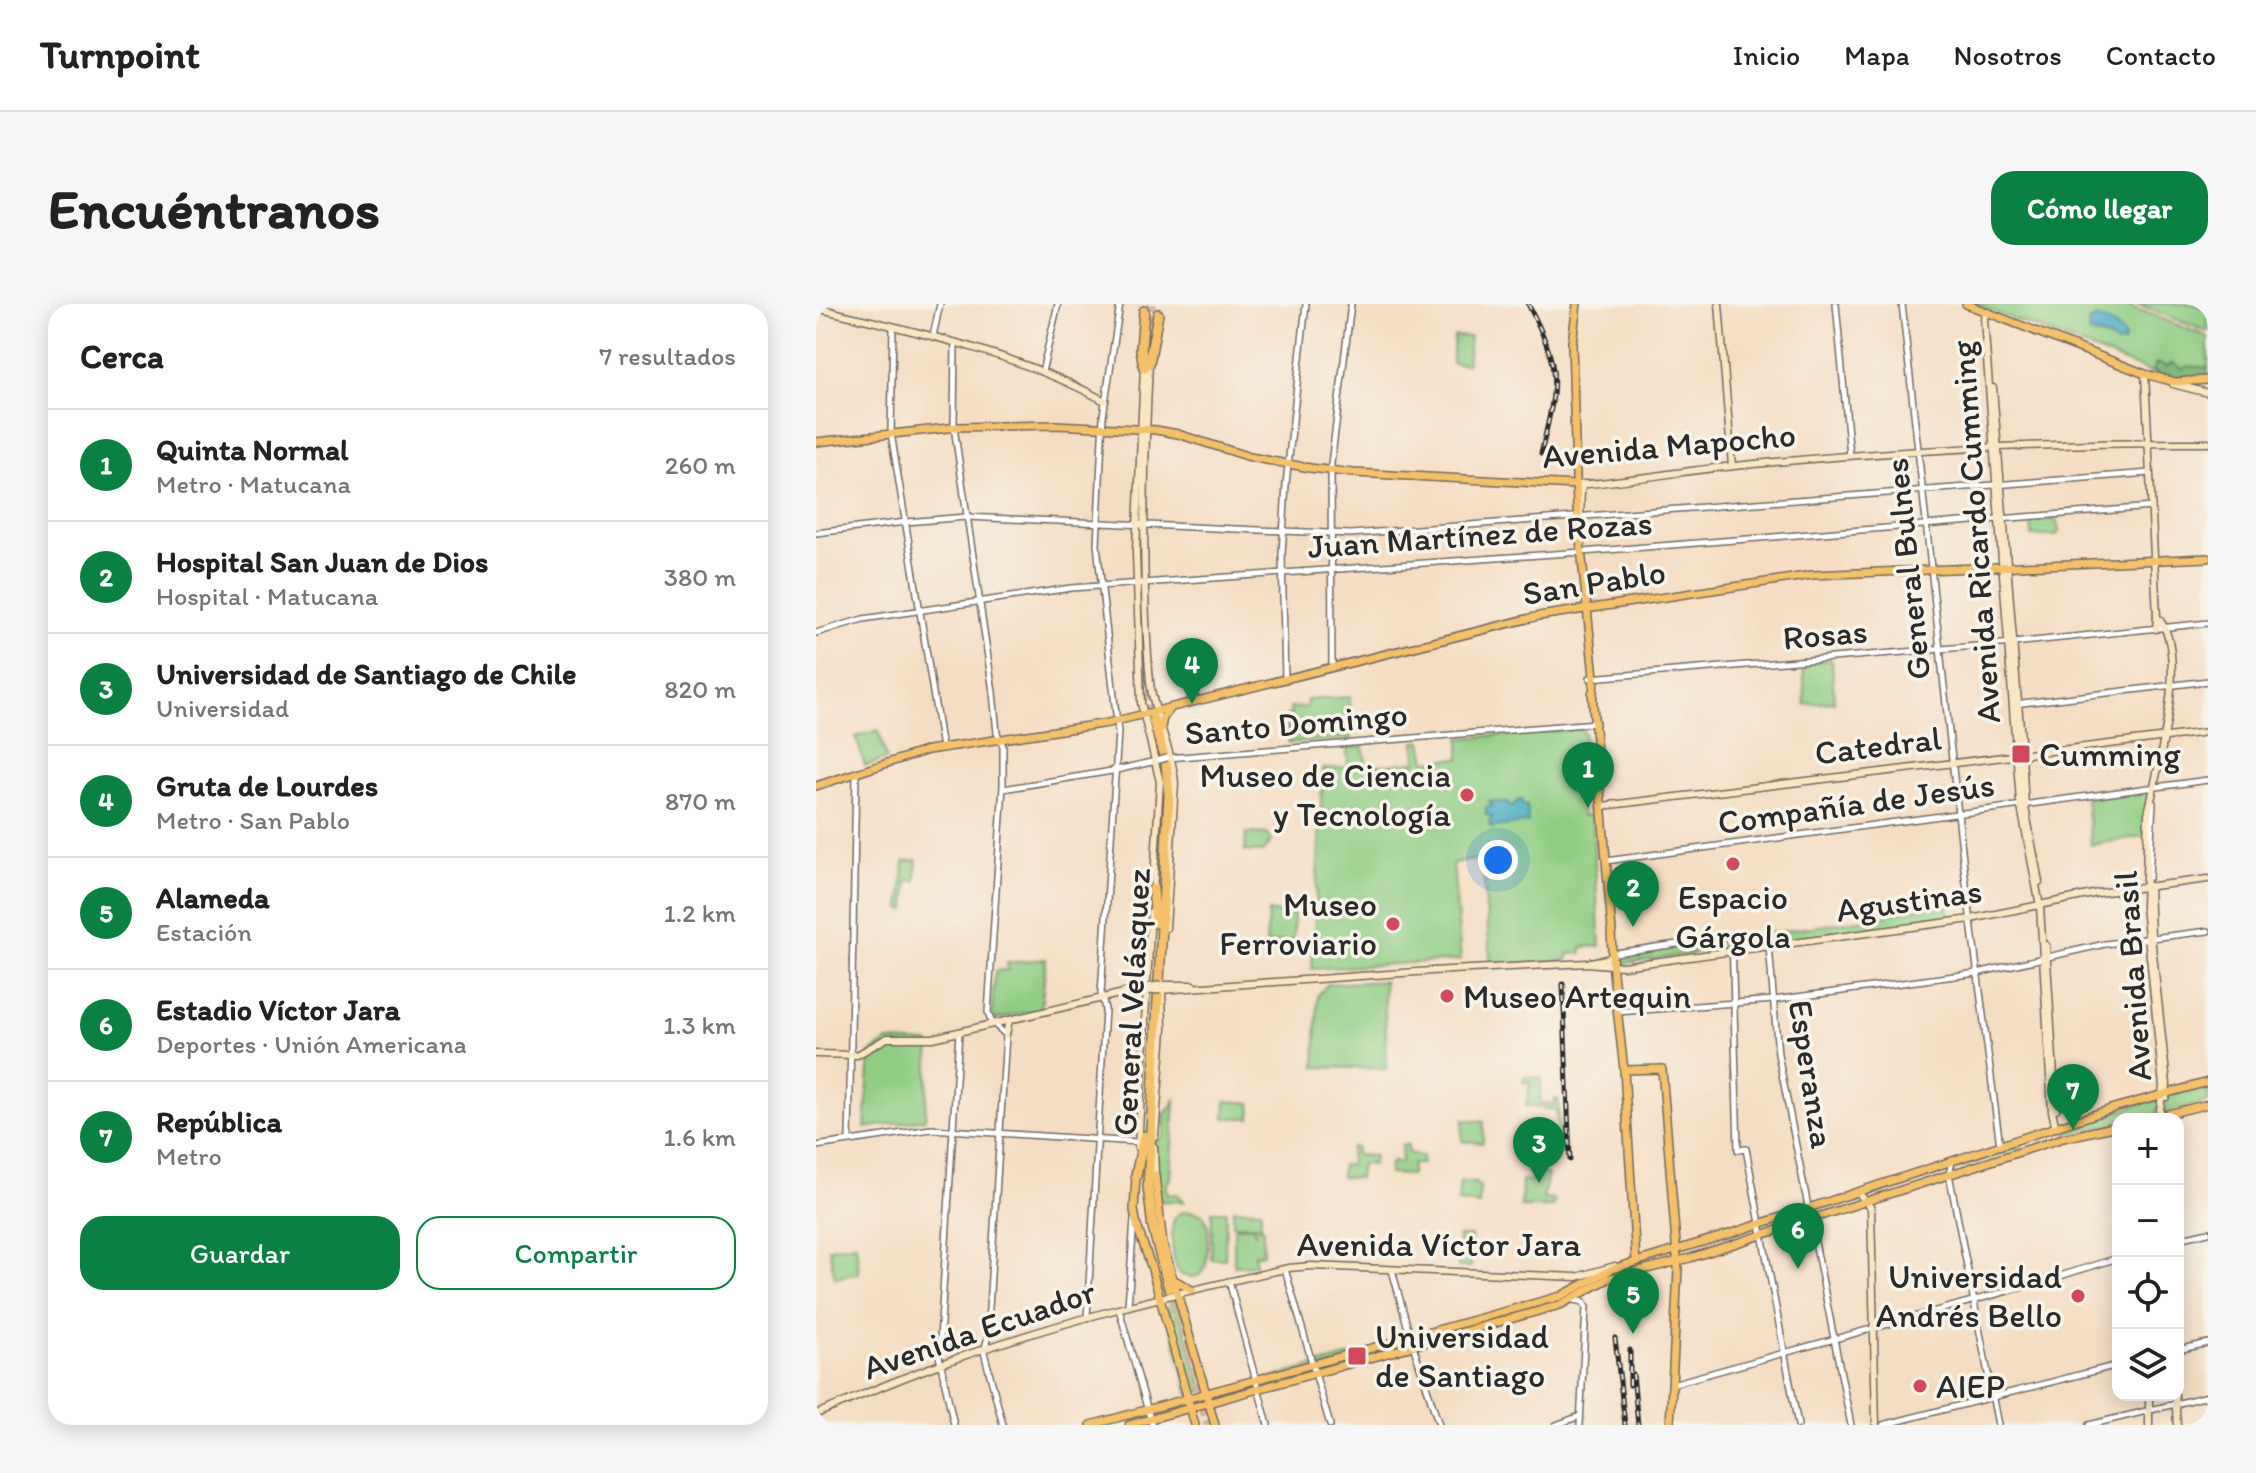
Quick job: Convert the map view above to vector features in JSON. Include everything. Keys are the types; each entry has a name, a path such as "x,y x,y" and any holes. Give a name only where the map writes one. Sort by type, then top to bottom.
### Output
{"highway":[{"path":"1146,307 1141,343 1147,366"},
{"path":"1147,366 1157,309"},
{"name":"General Velásquez","path":"1150,716 1164,791 1159,921 1144,1138 1150,1211 1168,1289"},
{"path":"1159,921 1169,884"},
{"path":"1153,889 1159,921"},
{"path":"1144,1138 1155,1175"},
{"path":"1136,1176 1144,1138"}],"main road":[{"path":"1577,304 1572,343 1582,552 1636,1262"},
{"path":"1719,304 1732,466"},
{"path":"1966,304 2145,374 2208,393"},
{"path":"816,308 955,342 1042,372 1105,401"},
{"name":"Avenida Ricardo Cumming","path":"1987,312 2022,804 2041,904 2053,1088 2059,1128"},
{"path":"1142,430 1140,420 1147,366"},
{"path":"1144,1138 1148,989 1160,795 1150,716 1141,583 1142,430 1147,366"},
{"path":"2145,374 2156,629"},
{"path":"2166,381 2208,380"},
{"name":"Avenida Mapocho","path":"816,442 954,427 1142,430 1178,434 1250,457 1331,470 1580,484 1732,466 1918,450 1995,445 2208,443"},
{"name":"San Pablo","path":"816,786 942,748 1150,716 1171,708 1518,620 1801,576 2208,558"},
{"path":"1141,583 1150,716 1161,728"},
{"path":"2157,617 2167,627"},
{"name":"Avenida Brasil","path":"2159,1113 2165,1094 2148,938 2147,886 2149,806 2173,686 2167,627"},
{"path":"1170,1300 1155,1175 1161,988 1175,790 1161,728 1163,718 1171,708"},
{"name":"Catedral","path":"1602,806 2208,732"},
{"name":"Agustinas","path":"851,1055 862,1054 886,1038 927,1039 1148,989 1587,963 1733,951 1971,919 2147,886 2208,879"},
{"path":"1006,1035 1009,1020"},
{"path":"816,1054 851,1055"},
{"path":"1621,1068 1662,1069 1678,1261 1670,1425"},
{"path":"1091,1425 1565,1295 1604,1272 1625,1265 2208,1082"},
{"path":"2176,1113 2208,1104"},
{"path":"2096,1115 2095,1123 2099,1130"},
{"path":"1129,1425 1151,1422 1190,1408 1574,1300 1603,1281 1718,1249 2063,1138 2112,1127"},
{"path":"2059,1128 2063,1138"},
{"path":"2027,1149 2031,1137"},
{"path":"1136,1176 1134,1212 1138,1230 1168,1289 1181,1306 1215,1425"},
{"path":"1858,1192 1871,1206 1876,1425"},
{"path":"1718,1249 1726,1235"},
{"name":"Avenida Víctor Jara","path":"1168,1289 1192,1290 1307,1266 1579,1277 1603,1268 1625,1265"},
{"path":"1168,1289 1192,1290"},
{"path":"1168,1289 1163,1310 1195,1425"},
{"name":"Avenida Ecuador","path":"816,1414 941,1363 1119,1309 1168,1289"},
{"path":"1170,1300 1181,1306"},
{"path":"1163,1310 1170,1300"},
{"path":"1466,1332 1465,1326 1469,1320"},
{"path":"987,1340 994,1347"},
{"path":"1202,1378 1210,1386 1221,1389"},
{"path":"2149,1401 2149,1425"},
{"path":"2176,1401 2177,1425"}],"street":[{"path":"933,336 940,304"},
{"path":"1042,372 1058,304"},
{"path":"1087,1318 1105,1009 1101,994 1117,721 1100,586 1098,523 1102,428 1120,304"},
{"path":"1285,679 1283,572 1287,464 1306,304"},
{"path":"1332,667 1331,470 1351,304"},
{"path":"1836,304 1850,456"},
{"name":"General Bulnes","path":"1902,304 1958,813 2000,1147"},
{"path":"893,326 891,433 942,748"},
{"path":"955,342 954,427 1003,746 1003,789 988,1012 1006,1035 984,1350 1003,1425"},
{"path":"816,533 966,517 1356,534 2150,473"},
{"name":"Juan Martínez de Rozas","path":"816,633 863,619 1100,586 2152,507"},
{"name":"Rosas","path":"1592,678 2011,644 2208,623"},
{"path":"2016,704 2208,681"},
{"name":"Santo Domingo","path":"1003,789 1116,771 1169,758 1596,723"},
{"path":"849,1141 856,773"},
{"name":"Compañía de Jesús","path":"1606,861 2208,780"},
{"path":"1617,1012 1774,1000 1977,973 2105,944 2208,931"},
{"path":"1613,960 1732,936 1738,1150 1746,1149 1798,1425"},
{"name":"Esperanza","path":"1769,946 1779,1057 1851,1425"},
{"path":"954,1425 939,1356 959,1032"},
{"path":"816,1146 926,1130 1097,1139 1144,1138"},
{"path":"1952,1162 1949,1174 1998,1425"},
{"path":"1128,1306 1134,1212"},
{"path":"2184,1238 2208,1232"},
{"path":"1672,1384 2112,1260"},
{"path":"1285,1269 1330,1425"},
{"path":"1392,1270 1439,1425"},
{"path":"1229,1281 1268,1425"},
{"path":"1574,1300 1583,1302 1586,1307 1580,1425"},
{"path":"1119,1309 1151,1422"},
{"path":"2184,1349 2208,1343"},
{"path":"1883,1425 2112,1367"},
{"path":"2089,1425 2208,1396"},
{"path":"1556,1425 1580,1416"}],"green space":[{"path":"1974,304 2124,304 2208,337 2208,378 2161,376"},
{"path":"2137,304 2194,304 2208,309 2208,332"},
{"path":"1454,336 1470,337 1467,364 1452,363"},
{"path":"2172,362 2183,369 2188,366 2208,368 2208,378 2172,378 2153,371 2156,363 2167,366"},
{"path":"2053,519 2059,532 2056,536 2032,536 2031,520"},
{"path":"1832,660 1834,702 1805,704 1803,663"},
{"path":"1350,697 1351,739 1289,743 1286,715 1291,715 1290,708 1307,707 1307,700"},
{"path":"1581,729 1586,766 1575,767 1576,786 1590,786 1591,800 1580,802 1582,816 1592,815 1600,946 1582,947 1582,953 1568,954 1568,960 1491,965 1482,859 1453,863 1461,960 1312,969 1323,769 1348,767 1347,747 1363,746 1367,766 1416,762 1415,742 1422,741 1426,761 1460,758 1460,738"},
{"path":"878,730 887,759 865,766 856,737"},
{"path":"2150,790 2144,836 2091,845 2086,798"},
{"path":"1246,833 1267,834 1272,841 1263,852 1245,851"},
{"path":"917,860 916,881 908,880 906,910 901,909 904,861"},
{"path":"1946,895 1950,919 1617,964 1617,955 1887,916 1887,913 1934,906 1934,896"},
{"path":"1268,912 1294,914 1293,941 1266,943"},
{"path":"1046,959 1041,1009 994,1020 995,971 1008,970 1007,963"},
{"path":"1384,981 1387,1069 1315,1067 1318,995 1328,984"},
{"path":"888,1041 930,1043 925,1119 865,1128 870,1053"},
{"path":"1524,1077 1541,1078 1540,1103 1554,1104 1558,1099 1560,1135 1557,1135 1556,1110 1526,1106 1530,1083 1523,1082"},
{"path":"2208,1084 2208,1102 2164,1113 2167,1096"},
{"path":"2159,1098 2156,1113 2114,1113"},
{"path":"1175,1100 1170,1178 1165,1188 1169,1194 1177,1194 1184,1202 1158,1201 1156,1142 1164,1136 1164,1116"},
{"path":"1226,1101 1251,1103 1251,1118 1225,1118"},
{"path":"2112,1114 2112,1124 2067,1134 2065,1129"},
{"path":"1463,1120 1484,1122 1483,1143 1462,1141"},
{"path":"2022,1143 2022,1148 1866,1198 1864,1195"},
{"path":"1402,1145 1408,1145 1408,1153 1422,1156 1422,1164 1412,1164 1411,1175 1389,1174 1390,1163 1401,1162"},
{"path":"1351,1147 1356,1148 1356,1155 1374,1156 1373,1165 1361,1164 1359,1178 1341,1177 1342,1165 1350,1165"},
{"path":"1540,1171 1548,1175 1543,1199 1555,1200 1552,1207 1521,1207 1522,1180 1534,1181 1535,1173"},
{"path":"1460,1182 1480,1186 1479,1205 1458,1202"},
{"path":"1233,1209 1261,1210 1261,1225 1233,1225"},
{"path":"1188,1211 1202,1214 1208,1229 1206,1266 1195,1277 1179,1274 1173,1255 1174,1221 1176,1216"},
{"path":"1212,1211 1226,1211 1225,1259 1211,1259"},
{"path":"1234,1227 1254,1227 1255,1234 1255,1228 1263,1228 1263,1254 1255,1254 1255,1265 1234,1266"},
{"path":"1458,1236 1471,1236 1471,1267 1458,1267"},
{"path":"856,1244 859,1273 835,1278 829,1248"},
{"path":"1172,1301 1177,1303 1204,1390 1189,1395 1167,1311"},
{"path":"1408,1340 1410,1345 1211,1401 1210,1395"}],"water":[{"path":"2096,318 2120,331 2125,338 2123,343 2117,344 2089,333 2088,323"},
{"path":"1518,800 1527,806 1528,823 1491,828 1489,823 1492,816 1486,815 1486,807 1492,806 1489,801 1508,803 1512,807"}],"tunnel":[{"path":"1146,364 1151,304"},
{"path":"1139,543 1144,698 1148,720"},
{"path":"1170,1290 1208,1425"}],"railway":[{"path":"1528,304 1547,346 1554,378 1551,410 1541,454"},
{"path":"1563,984 1570,1160"},
{"path":"1615,1338 1625,1425"},
{"path":"1630,1350 1630,1385"},
{"path":"1633,1374 1638,1425"}],"place":[{"name":"Gruta de Lourdes","path":"1192,704"},
{"name":"Cumming","path":"2021,754"},
{"name":"Museo de Ciencia y Tecnología","path":"1467,795"},
{"name":"Quinta Normal","path":"1588,808"},
{"name":"Espacio Gárgola","path":"1733,864"},
{"name":"Museo Ferroviario","path":"1393,924"},
{"name":"Hospital San Juan de Dios","path":"1633,927"},
{"name":"Museo Artequin","path":"1447,996"},
{"name":"República","path":"2073,1130"},
{"name":"Universidad de Santiago de Chile","path":"1539,1183"},
{"name":"Estadio Víctor Jara","path":"1798,1269"},
{"name":"Universidad Andrés Bello","path":"2078,1296"},
{"name":"Alameda","path":"1633,1334"},
{"name":"Universidad de Santiago","path":"1357,1356"},
{"name":"AIEP","path":"1920,1386"}]}
